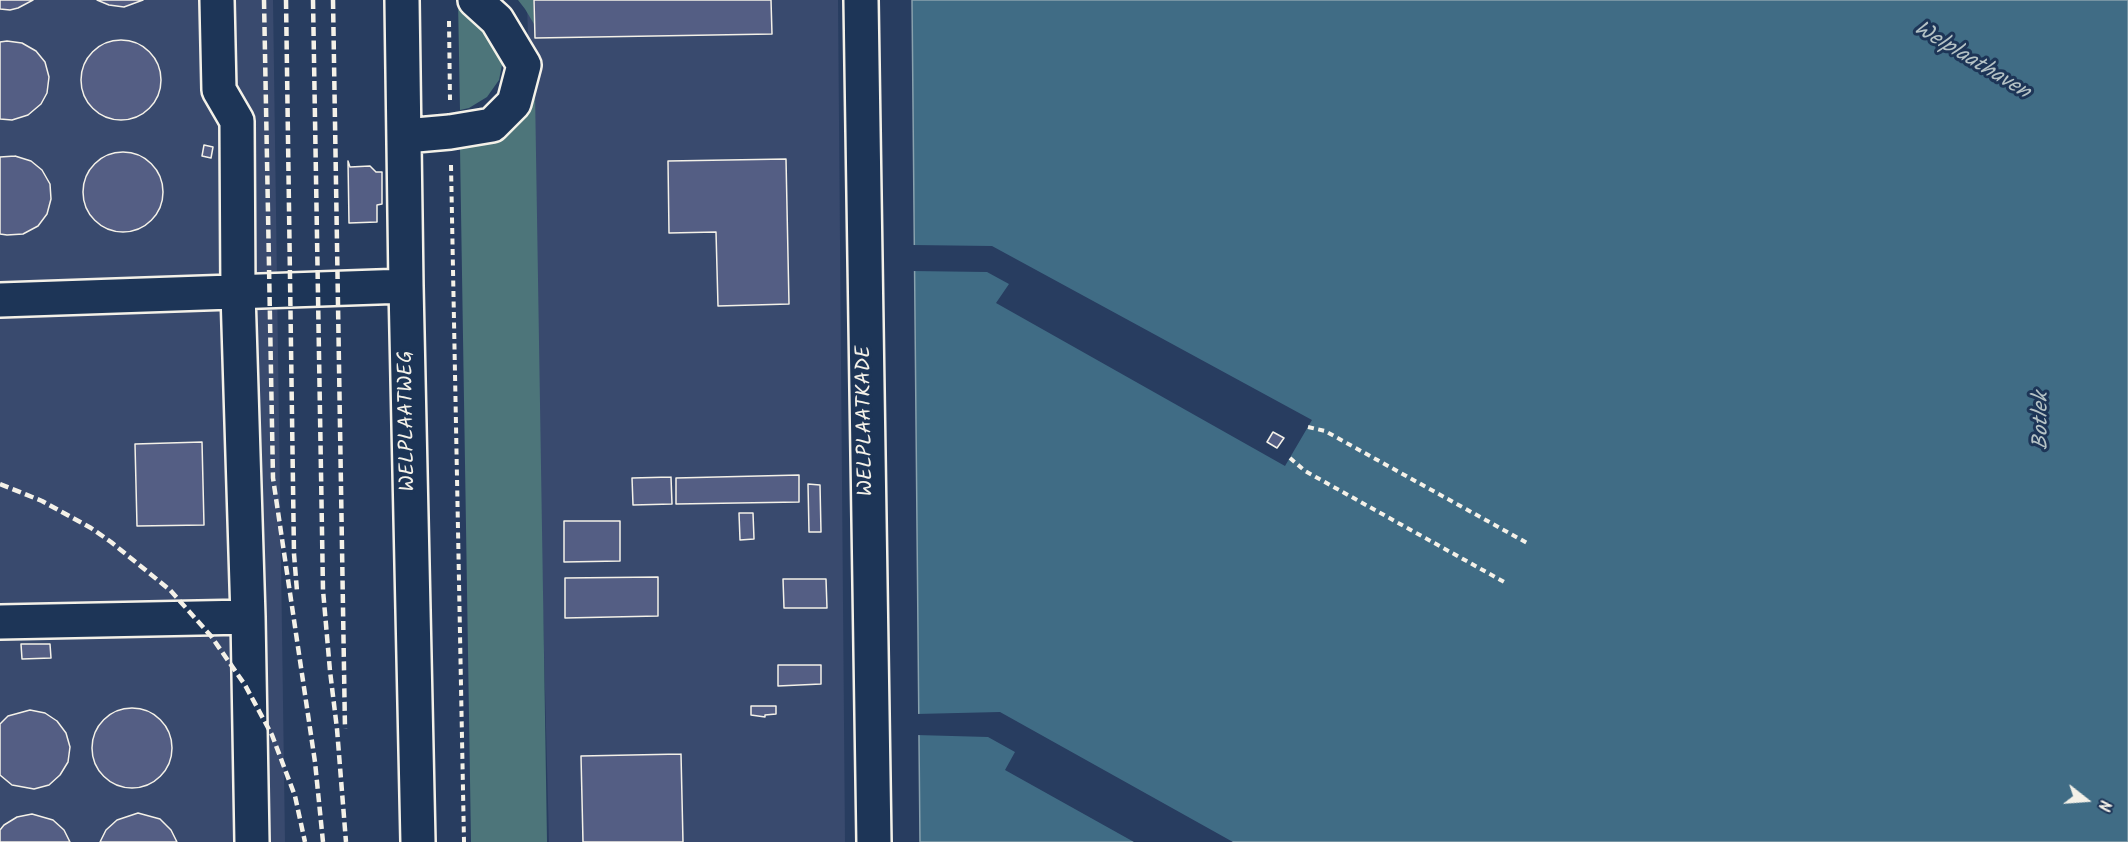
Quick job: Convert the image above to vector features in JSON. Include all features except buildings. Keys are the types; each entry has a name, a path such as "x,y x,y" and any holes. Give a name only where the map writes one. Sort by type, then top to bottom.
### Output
{"street":[{"path":"217,0 219,90 237,121 238,293 252,842"},
{"name":"WELPLAATWEG","path":"402,0 418,842"},
{"path":"405,136 492,125 514,103 524,65 497,20 476,0"},
{"name":"WELPLAATKADE","path":"861,0 871,251 879,724 874,842"},
{"path":"0,300 406,286"},
{"path":"0,622 248,617"}],"path":[{"path":"451,211 464,842"},
{"path":"1308,427 1325,431 1529,544"},
{"path":"1290,458 1305,471 1506,583"}],"shaded area":[{"path":"0,0 273,0 285,842 0,842"},
{"path":"527,0 838,0 845,842 549,842"}],"green space":[{"path":"458,0 464,0 487,21 503,60 499,80 487,97 469,108 460,110"},
{"path":"518,0 533,0 534,24 525,9"},
{"path":"535,91 547,842 471,842 460,148 482,144 498,136 525,111"}],"water":[{"path":"912,0 2128,0 2128,842 920,842"}],"pier":[{"path":"912,245 992,246 1312,420 1285,466 996,303 1009,284 987,272 912,271"},
{"path":"1000,712 1233,842 1134,842 1005,770 1015,752 988,737 916,735 916,714"}],"railway":[{"path":"264,0 273,478 315,762 323,842"},
{"path":"286,0 294,554 297,591"},
{"path":"313,0 323,590 346,842"},
{"path":"333,0 345,729"},
{"path":"0,484 42,501 91,528 111,542 170,590 211,636 245,685 272,735 295,796 305,842"}],"water label":[{"name":"Welplaathaven","path":"1971,62"},
{"name":"Botlek","path":"2043,421"}]}
